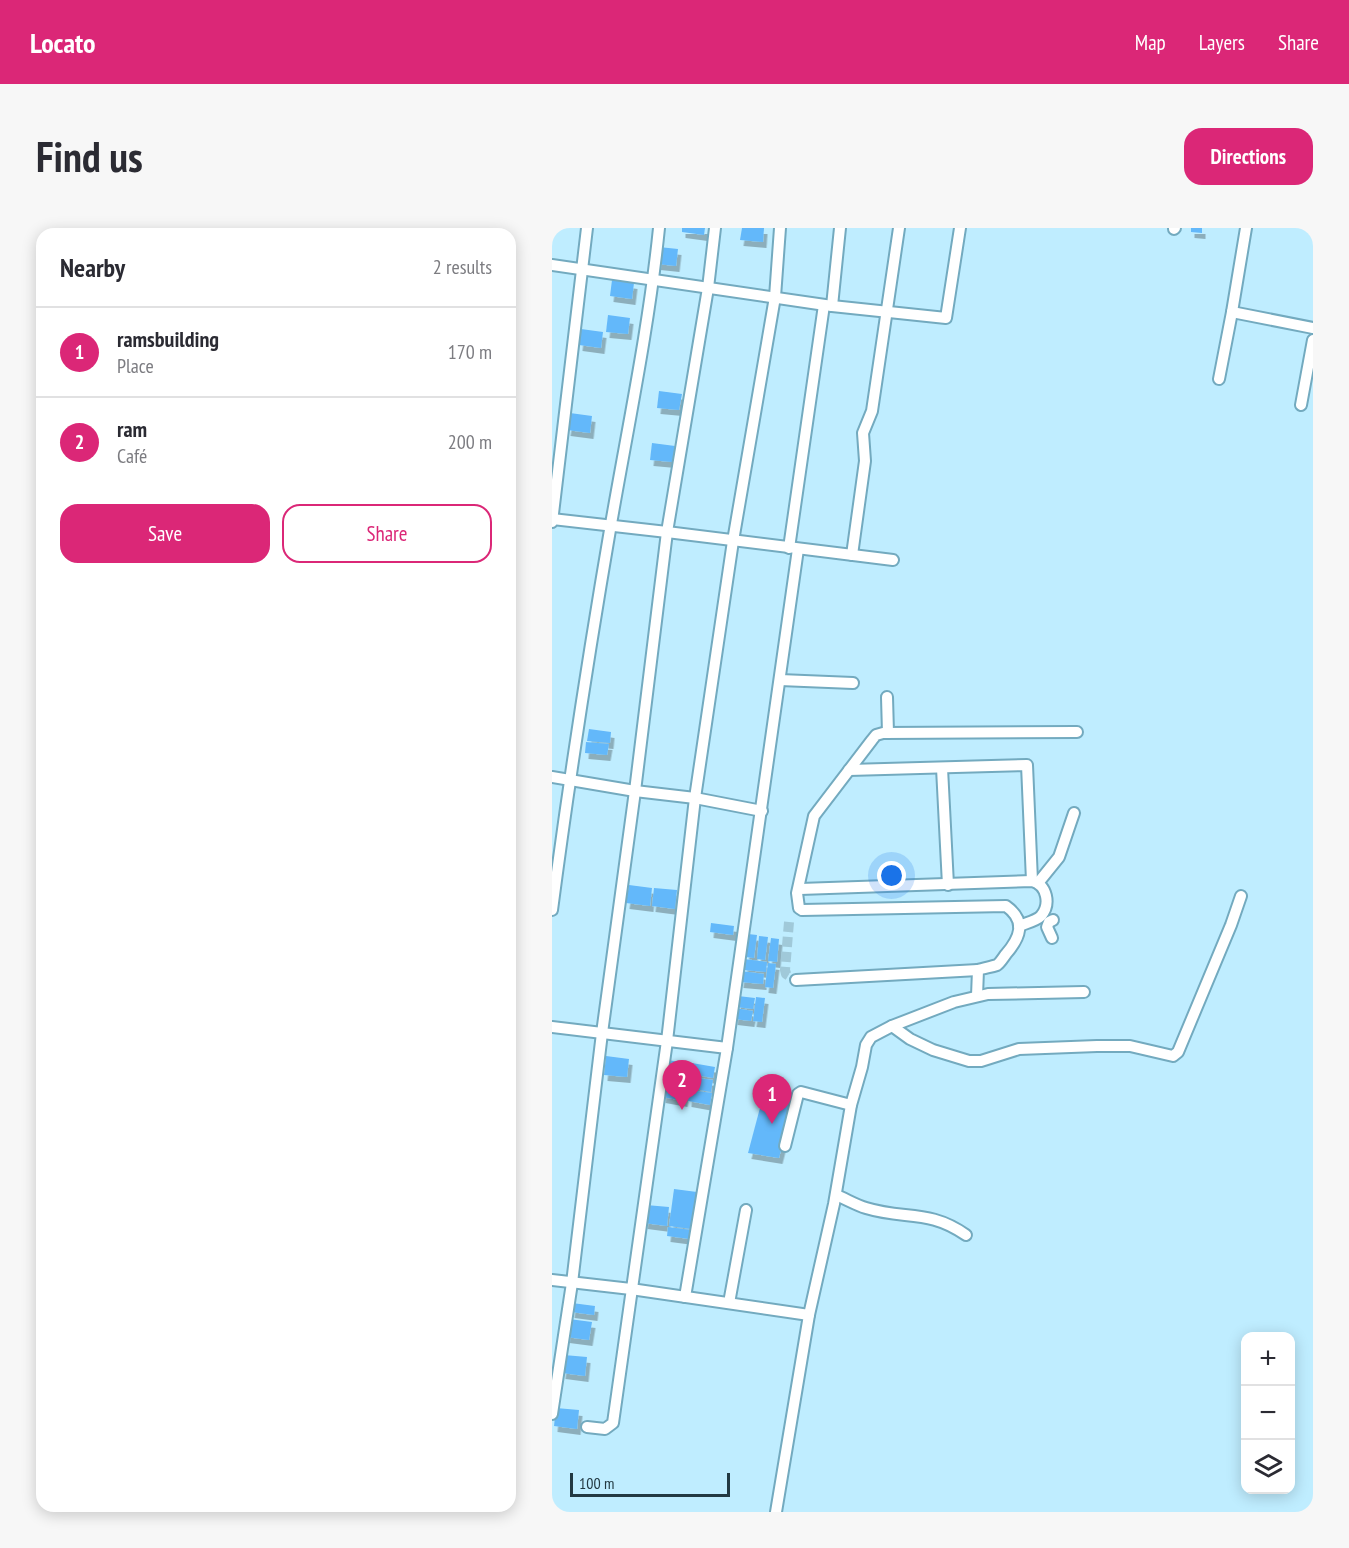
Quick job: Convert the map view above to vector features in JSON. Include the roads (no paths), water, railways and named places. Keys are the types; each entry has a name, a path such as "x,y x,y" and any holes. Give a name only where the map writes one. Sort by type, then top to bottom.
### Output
{"street":[{"path":"587,228 552,520 893,560"},
{"path":"552,910 569,781 610,526 654,280 659,228"},
{"path":"552,1414 572,1283 667,532 708,288 715,228"},
{"path":"587,1427 605,1429 613,1423 667,1041 695,798 733,541 775,297 780,228"},
{"path":"685,1297 727,1048 762,811 780,680 794,548 840,228"},
{"path":"852,555 865,461 863,434 872,411 899,228"},
{"path":"552,265 828,305 946,318 960,228"},
{"path":"1219,379 1246,228"},
{"path":"1232,312 1313,328"},
{"path":"1301,405 1313,340"},
{"path":"780,680 853,683"},
{"path":"887,697 888,733"},
{"path":"796,980 978,970 998,964 1018,938 1019,926 1013,911 1006,906 802,910 798,903 797,893 800,889 814,816 876,735 888,733 1077,732"},
{"path":"849,770 1027,765 1035,882"},
{"path":"942,768 948,885"},
{"path":"552,777 695,798 762,811"},
{"path":"1035,882 1059,857 1074,813"},
{"path":"800,889 1035,882 1044,889 1045,908 1038,918 1019,926"},
{"path":"892,1026 910,1039 933,1050 969,1061 981,1061 1019,1049 1097,1046 1130,1046 1173,1056 1178,1052 1241,896"},
{"path":"1034,920 1050,924 1052,938"},
{"path":"977,996 978,970"},
{"path":"776,1512 809,1315 836,1195 851,1105 866,1045 871,1037 892,1026 954,1002 977,996 1084,992"},
{"path":"552,1027 727,1048"},
{"path":"785,1146 798,1094 801,1092 851,1105"},
{"path":"836,1195 866,1208 930,1218 951,1225 966,1235"},
{"path":"729,1303 746,1210"},
{"path":"552,1280 809,1315"}],"tunnel":[{"path":"789,922 785,970 786,974 796,980"}],"place":[{"name":"ram","path":"682,1110"},
{"name":"ramsbuilding","path":"772,1124"}]}
